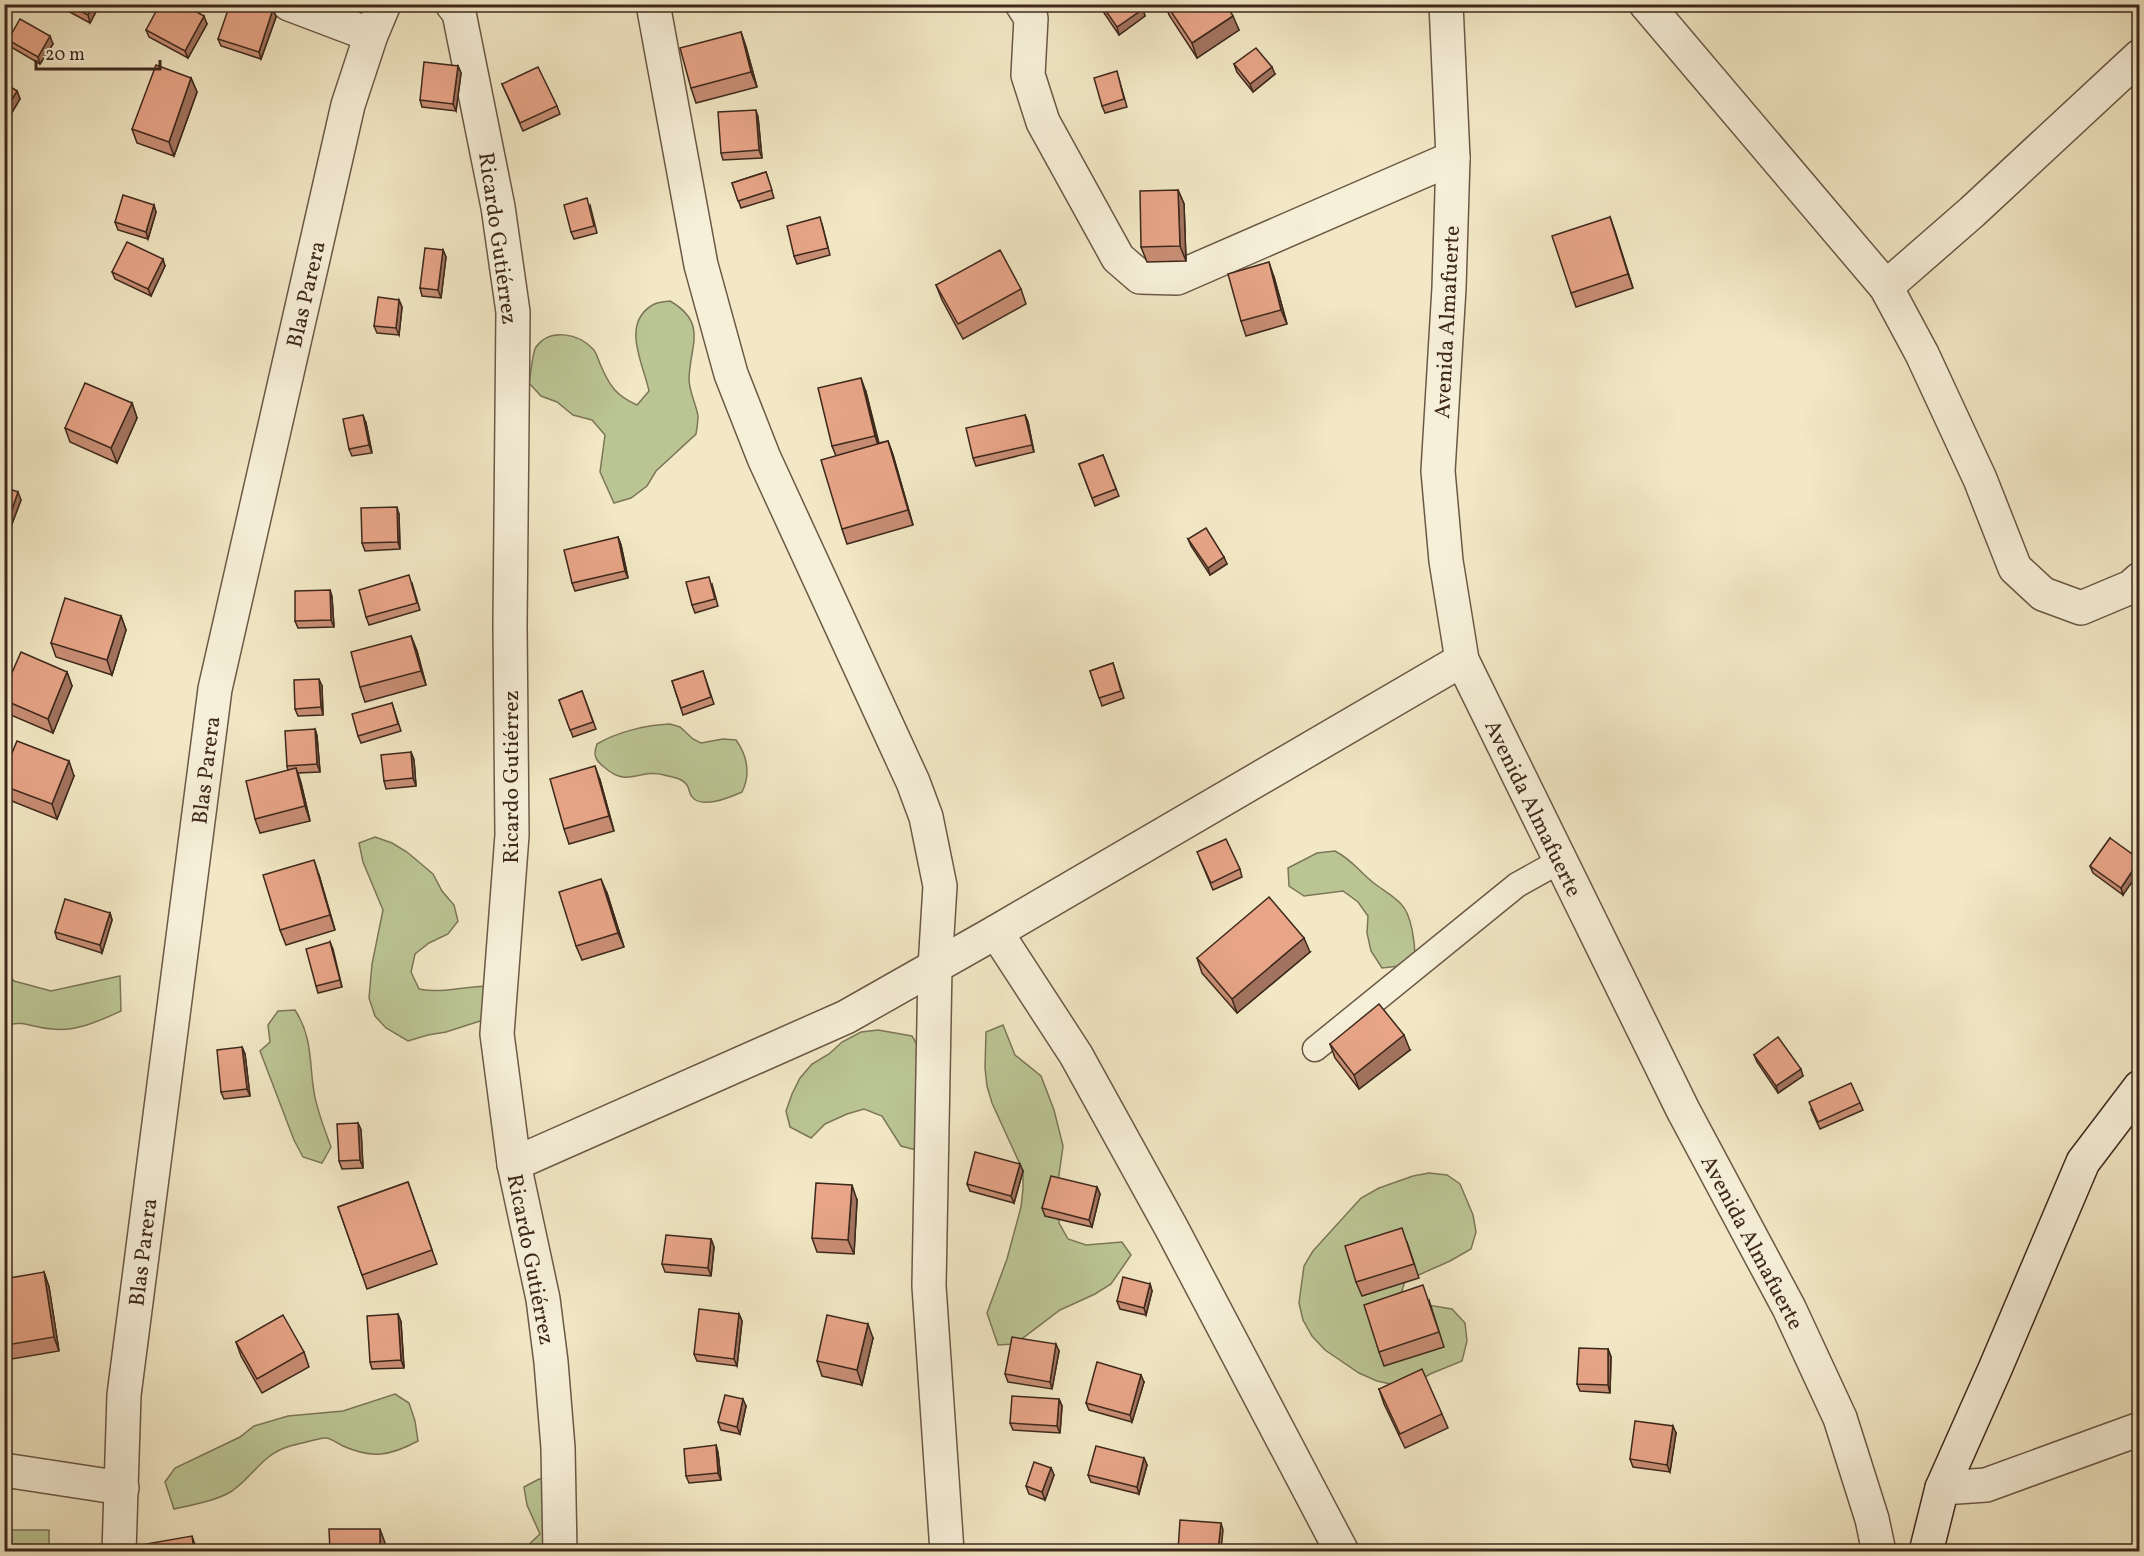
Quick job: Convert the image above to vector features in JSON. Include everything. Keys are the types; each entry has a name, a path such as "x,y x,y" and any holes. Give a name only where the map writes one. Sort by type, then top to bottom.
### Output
{"street":[{"path":"289,4 371,35"},
{"name":"Blas Parera","path":"119,1551 124,1395 215,689 348,105 371,35 384,4"},
{"name":"Ricardo Gutiérrez","path":"452,4 459,13 498,207 513,312 510,625 512,835 497,1034 514,1164 543,1299 551,1362 558,1448 560,1551"},
{"path":"653,4 701,265 730,374 764,458 913,782 926,817 940,886 934,967 929,1286 947,1551"},
{"path":"1022,4 1031,18 1028,75 1043,122 1118,258 1140,277 1177,278 1453,158"},
{"name":"Avenida Almafuerte","path":"1446,4 1453,158 1449,288 1438,471 1446,561 1462,660 1683,1110 1799,1328 1840,1418 1880,1551"},
{"path":"1646,4 1886,287 1922,354 1980,478 2015,568 2043,594 2080,608 2132,587 2139,579"},
{"path":"1886,287 1972,212 2139,56"},
{"path":"514,1164 846,1017 1462,660"},
{"path":"996,932 1081,1065 1172,1229 1342,1551"},
{"path":"1926,1551 1942,1488 2083,1162 2139,1087"},
{"path":"1942,1488 1986,1485 2139,1429"},
{"path":"4,1470 122,1488"}],"lane":[{"path":"1315,1049 1517,885 1560,861"}],"green space":[{"path":"670,301 682,309 693,326 689,379 698,416 696,434 656,471 647,486 631,498 614,503 600,472 605,435 592,420 573,415 557,402 541,396 529,383 535,350 542,341 556,335 580,340 594,351 615,390 637,405 649,391 637,346 637,324 642,314 651,306"},
{"path":"670,724 680,727 701,743 723,739 736,740 743,752 747,772 742,792 718,801 699,801 691,796 686,784 678,778 655,774 620,777 597,760 595,751 597,744 613,736 651,726"},
{"path":"375,837 407,852 433,874 442,891 454,905 458,921 448,934 429,943 415,954 411,972 419,989 495,986 502,1014 446,1032 408,1041 386,1028 375,1016 369,998 372,964 383,910 363,862 359,843"},
{"path":"1335,851 1369,880 1395,898 1405,909 1412,930 1415,958 1400,966 1382,968 1371,951 1367,933 1368,916 1358,902 1343,891 1304,896 1289,886 1288,868 1317,853"},
{"path":"4,971 14,981 51,991 120,976 121,1011 87,1025 70,1029 45,1028 19,1023 5,1025"},
{"path":"295,1010 308,1040 315,1099 331,1147 322,1163 303,1157 294,1140 260,1051 270,1042 268,1025 278,1011"},
{"path":"1003,1025 1015,1055 1041,1076 1054,1110 1063,1146 1058,1182 1059,1223 1068,1239 1086,1245 1122,1242 1131,1255 1111,1284 1060,1310 1015,1344 998,1345 987,1313 1007,1259 1021,1207 1023,1189 1023,1171 992,1103 987,1086 986,1032"},
{"path":"878,1030 912,1036 920,1050 920,1151 901,1146 882,1116 864,1109 825,1124 811,1138 790,1127 786,1111 800,1078 812,1064 829,1054 842,1042 861,1032"},
{"path":"1429,1173 1447,1175 1460,1184 1473,1215 1476,1232 1471,1249 1405,1281 1400,1297 1415,1303 1452,1309 1465,1323 1467,1341 1462,1361 1415,1383 1395,1385 1377,1381 1359,1373 1325,1350 1312,1336 1303,1320 1299,1303 1304,1266 1313,1251 1361,1198 1379,1188"},
{"path":"395,1394 409,1403 418,1441 399,1450 381,1454 363,1453 326,1438 290,1446 272,1454 232,1491 204,1502 174,1509 165,1482 175,1468 240,1437 254,1426 288,1416 343,1411"},
{"path":"539,1479 556,1479 571,1489 576,1505 574,1551 521,1552 540,1534 527,1505 524,1487"},
{"path":"5,1530 49,1530 49,1551 5,1551"}],"building":[{"path":"66,4 93,4 88,15"},
{"path":"160,4 183,4 204,16 185,51 146,30"},
{"path":"230,4 257,4 273,9 259,52 218,39"},
{"path":"1101,4 1139,4 1143,9 1117,27"},
{"path":"1166,4 1226,4 1233,16 1192,43"},
{"path":"20,19 50,36 38,57 8,40"},
{"path":"741,32 751,72 691,88 680,48"},
{"path":"1256,48 1272,67 1250,84 1234,64"},
{"path":"424,62 458,66 453,104 420,100"},
{"path":"156,65 191,78 169,142 132,129"},
{"path":"538,67 557,106 520,123 502,84"},
{"path":"1117,71 1124,99 1102,106 1094,78"},
{"path":"4,83 17,91 5,111 4,111"},
{"path":"756,110 759,150 721,153 718,112"},
{"path":"766,172 772,190 738,201 732,183"},
{"path":"1178,190 1180,246 1141,247 1140,191"},
{"path":"123,195 154,205 146,232 115,222"},
{"path":"587,198 594,226 571,232 564,205"},
{"path":"820,217 828,248 794,256 787,226"},
{"path":"1610,217 1628,274 1571,293 1552,236"},
{"path":"127,242 163,259 148,289 112,272"},
{"path":"425,248 443,250 438,290 420,288"},
{"path":"1000,250 1021,289 958,324 936,285"},
{"path":"1269,262 1281,310 1241,321 1228,274"},
{"path":"378,297 399,300 396,328 374,326"},
{"path":"861,378 875,436 832,446 818,388"},
{"path":"85,383 132,403 111,448 65,428"},
{"path":"363,415 369,445 349,449 343,419"},
{"path":"1025,415 1032,445 973,458 966,428"},
{"path":"888,441 908,510 842,529 821,460"},
{"path":"1103,455 1116,489 1092,498 1079,464"},
{"path":"4,487 18,492 8,521 4,520"},
{"path":"397,507 398,542 362,543 361,508"},
{"path":"1206,528 1224,557 1208,568 1188,539"},
{"path":"618,537 625,571 572,583 564,550"},
{"path":"409,575 417,603 366,617 359,590"},
{"path":"709,577 715,599 692,605 686,582"},
{"path":"330,590 331,620 295,621 295,591"},
{"path":"65,598 121,616 107,660 51,643"},
{"path":"411,636 421,671 360,687 351,652"},
{"path":"21,652 67,672 48,719 4,700 4,691"},
{"path":"1113,663 1121,691 1099,698 1090,671"},
{"path":"703,671 711,697 681,708 672,681"},
{"path":"319,679 321,707 295,709 294,680"},
{"path":"582,691 593,722 570,730 559,700"},
{"path":"392,703 398,724 358,736 352,714"},
{"path":"315,729 317,764 287,766 285,731"},
{"path":"17,741 69,761 52,804 4,786 4,772"},
{"path":"411,752 413,778 384,781 381,755"},
{"path":"595,766 609,816 564,829 550,779"},
{"path":"296,768 305,806 255,819 246,781"},
{"path":"2110,838 2139,859 2121,888 2090,866"},
{"path":"1226,839 1240,869 1211,883 1197,852"},
{"path":"314,860 330,915 280,930 263,875"},
{"path":"601,879 618,933 576,946 559,892"},
{"path":"1269,897 1304,938 1232,999 1197,958"},
{"path":"65,899 110,913 100,945 55,932"},
{"path":"330,942 340,980 316,986 306,949"},
{"path":"1379,1004 1404,1035 1354,1075 1330,1044"},
{"path":"1778,1037 1801,1069 1776,1086 1754,1055"},
{"path":"242,1047 247,1089 221,1092 217,1050"},
{"path":"1851,1083 1860,1103 1818,1122 1809,1102"},
{"path":"358,1123 360,1160 339,1161 337,1124"},
{"path":"975,1152 1020,1164 1011,1196 967,1184"},
{"path":"1051,1176 1097,1187 1089,1220 1042,1208"},
{"path":"408,1182 432,1250 362,1275 338,1207"},
{"path":"816,1183 852,1185 848,1240 812,1238"},
{"path":"1402,1228 1414,1264 1356,1282 1345,1246"},
{"path":"666,1235 711,1239 708,1268 662,1264"},
{"path":"44,1272 54,1337 7,1345 4,1330 4,1279"},
{"path":"1123,1277 1150,1284 1144,1308 1117,1301"},
{"path":"1423,1285 1439,1332 1379,1352 1364,1305"},
{"path":"699,1309 739,1314 734,1359 694,1354"},
{"path":"398,1314 401,1360 370,1362 367,1316"},
{"path":"283,1315 304,1352 257,1379 236,1342"},
{"path":"827,1315 868,1324 857,1370 817,1361"},
{"path":"1012,1337 1056,1344 1050,1382 1005,1374"},
{"path":"1579,1348 1608,1349 1608,1385 1577,1384"},
{"path":"1097,1362 1141,1375 1130,1415 1086,1403"},
{"path":"1422,1369 1442,1414 1400,1434 1379,1389"},
{"path":"725,1395 743,1399 737,1427 718,1422"},
{"path":"1012,1396 1059,1399 1057,1426 1010,1423"},
{"path":"1635,1421 1673,1426 1667,1465 1630,1459"},
{"path":"716,1445 718,1473 686,1476 684,1449"},
{"path":"1096,1446 1144,1458 1137,1487 1088,1475"},
{"path":"1034,1462 1051,1468 1042,1492 1026,1486"},
{"path":"1180,1520 1221,1523 1218,1551 1178,1551"},
{"path":"329,1529 380,1529 380,1551 330,1551"},
{"path":"192,1536 194,1551 147,1551 146,1544"},
{"path":"664,1546 687,1551 662,1551"}]}
